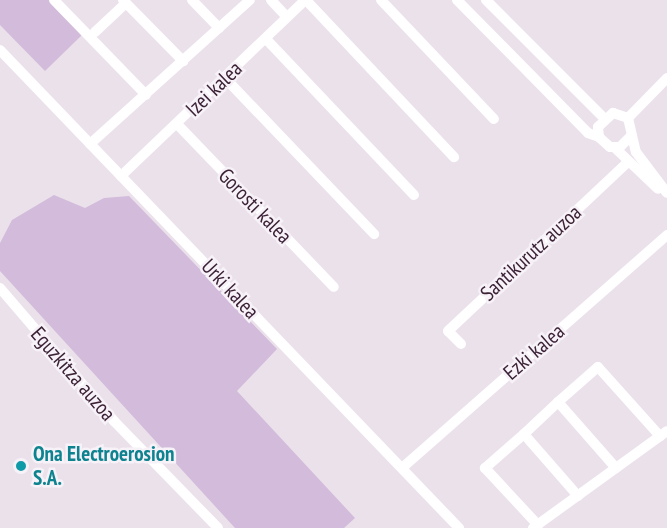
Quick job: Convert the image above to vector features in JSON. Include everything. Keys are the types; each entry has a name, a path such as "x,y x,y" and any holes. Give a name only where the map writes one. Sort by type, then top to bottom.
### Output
{"street":[{"path":"54,0 146,95"},
{"path":"192,0 219,28"},
{"path":"90,144 250,0"},
{"path":"271,0 287,16"},
{"path":"305,0 454,157"},
{"name":"Izei kalea","path":"121,176 305,0"},
{"path":"381,0 494,119"},
{"path":"457,0 588,133 599,137 615,148 667,195"},
{"path":"486,0 603,117"},
{"path":"95,32 124,1 183,61"},
{"path":"266,39 414,195"},
{"name":"Urki kalea","path":"0,50 459,528"},
{"path":"225,78 374,234"},
{"path":"628,118 667,78"},
{"path":"603,117 613,113 628,118"},
{"path":"599,137 603,117"},
{"path":"628,118 636,152 667,195"},
{"name":"Gorosti kalea","path":"177,124 334,287"},
{"path":"615,148 632,136"},
{"name":"Santikurutz auzoa","path":"461,344 448,331 628,162"},
{"name":"Ezki kalea","path":"402,468 667,235"},
{"name":"Eguzkitza auzoa","path":"0,288 114,421 218,528"},
{"path":"598,367 664,434 535,526 485,468 598,367"},
{"path":"558,402 616,468"},
{"path":"524,434 578,496"}],"shaded area":[{"path":"0,0 49,0 83,34 45,71 0,25"},
{"path":"54,195 85,208 104,198 129,196 277,349 237,391 355,518 344,528 235,528 0,271 0,243 12,220"}],"place":[{"name":"Ona Electroerosion S.A.","path":"21,466"}]}
